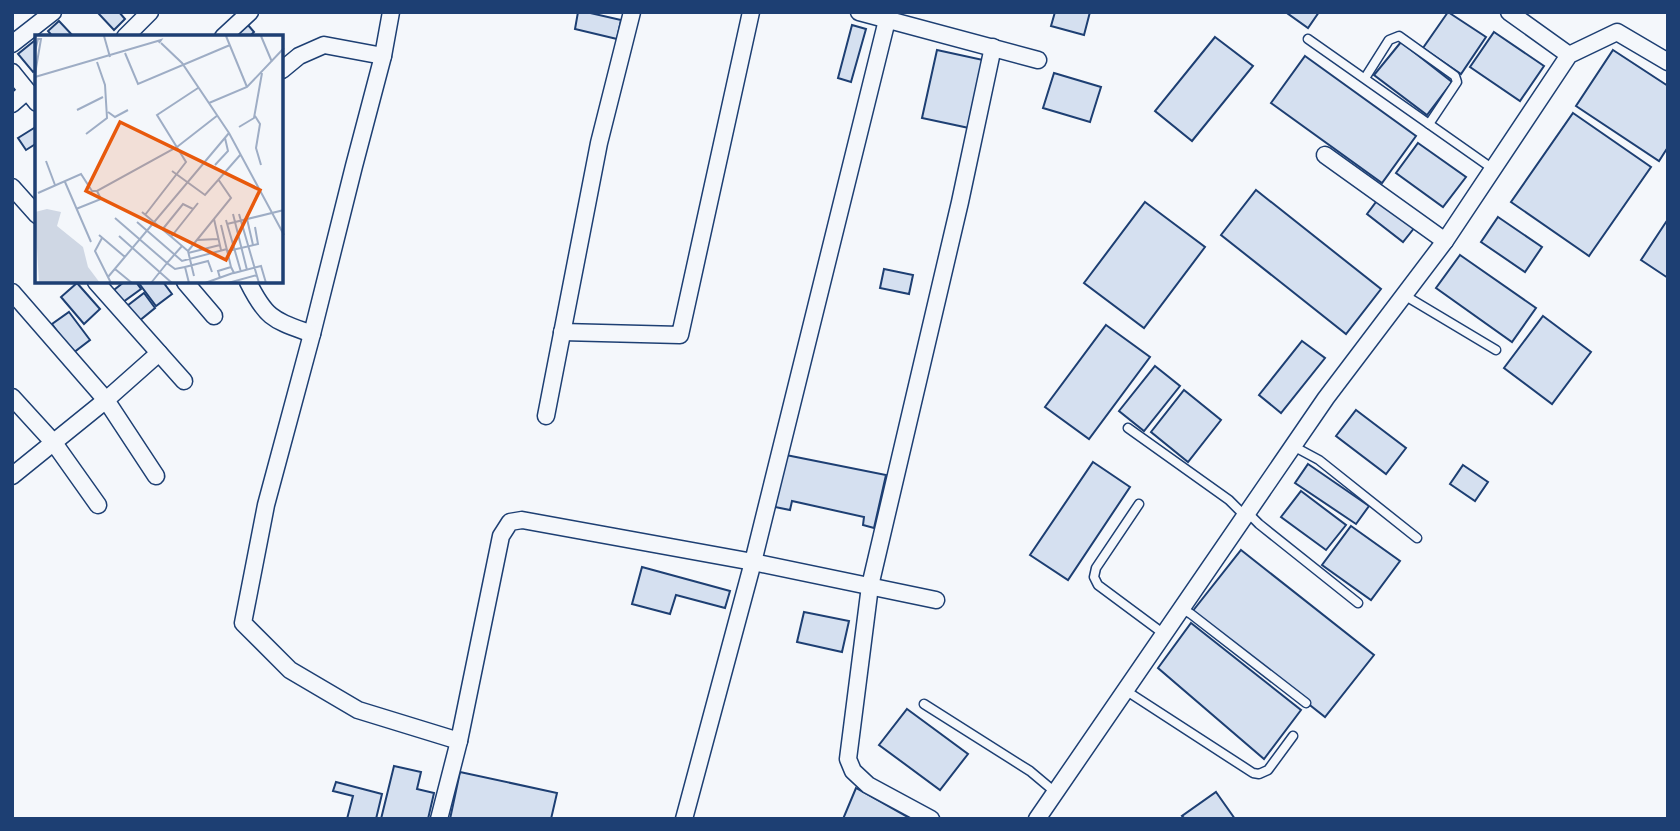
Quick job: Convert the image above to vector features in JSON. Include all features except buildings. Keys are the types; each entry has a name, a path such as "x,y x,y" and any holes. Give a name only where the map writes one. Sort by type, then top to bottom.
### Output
{"street":[{"path":"12,44 53,12"},
{"path":"127,35 150,12"},
{"path":"225,35 250,12"},
{"path":"391,12 383,56 266,505 243,623 290,670 358,710 459,741"},
{"path":"545,416 599,143 632,12"},
{"path":"562,332 680,335 751,12"},
{"path":"859,12 888,16 1038,60"},
{"path":"1509,12 1569,55"},
{"path":"684,819 753,562 888,16"},
{"path":"1037,819 1326,398 1445,241 1569,55 1617,32 1668,62"},
{"path":"284,69 299,56 324,45 383,56"},
{"path":"931,819 869,785 853,771 848,759 870,586 957,215 993,47"},
{"path":"12,72 32,97 12,104"},
{"path":"1325,155 1445,241"},
{"path":"12,187 35,213"},
{"path":"98,284 184,382"},
{"path":"187,284 214,316"},
{"path":"249,284 263,310 277,321 312,334"},
{"path":"12,292 106,400 156,476"},
{"path":"12,476 159,353"},
{"path":"12,397 54,443 98,505"},
{"path":"439,819 459,741 501,536 510,522 522,520 753,562 936,600"}],"lane":[{"path":"1365,78 1389,40 1399,36 1455,76 1457,82 1429,124"},
{"path":"1308,38 1493,169"},
{"path":"1404,295 1496,350"},
{"path":"1128,428 1229,500 1358,603"},
{"path":"1293,446 1319,460 1417,538"},
{"path":"1139,504 1096,568 1094,577 1098,585 1164,634"},
{"path":"1181,608 1306,703"},
{"path":"1125,690 1253,773 1259,774 1268,770 1293,736"},
{"path":"924,704 1030,771 1055,792"}]}
